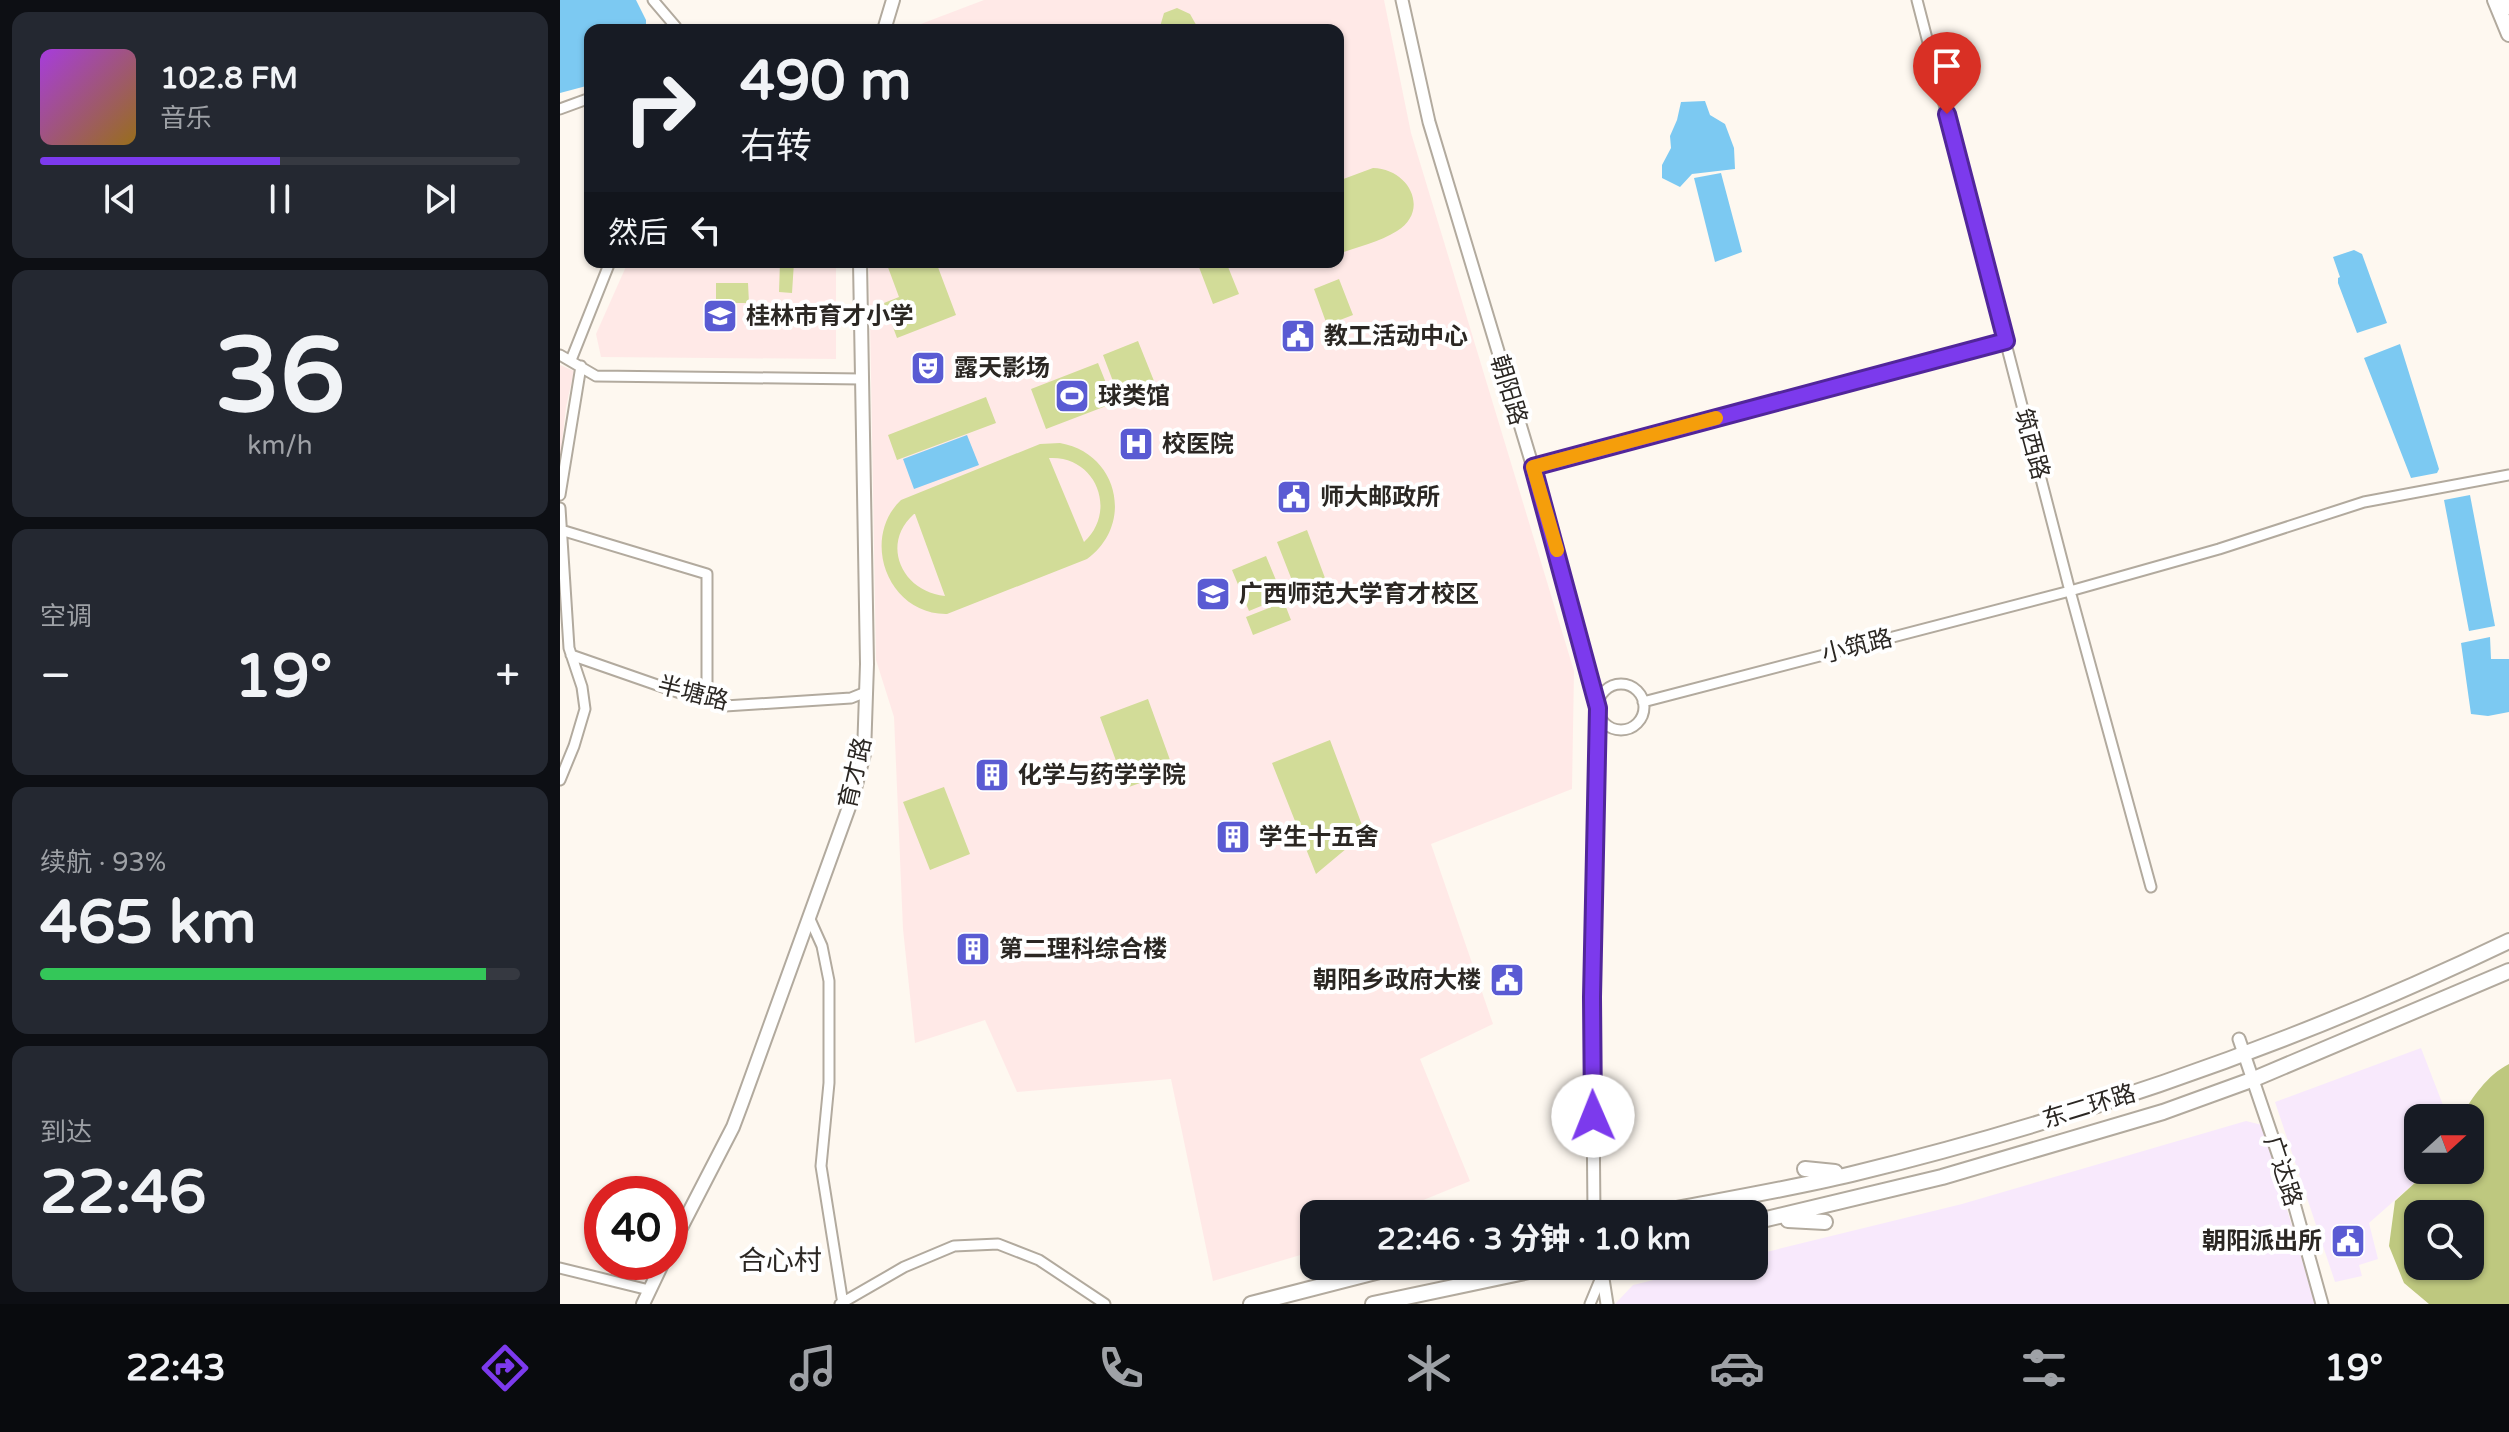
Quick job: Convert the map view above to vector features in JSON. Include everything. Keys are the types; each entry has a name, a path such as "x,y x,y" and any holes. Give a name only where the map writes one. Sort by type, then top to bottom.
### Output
{"main road":[{"path":"886,24 893,0"},
{"path":"2495,0 2509,34"},
{"path":"2506,0 2509,7"},
{"name":"育才路","path":"688,1214 733,1127 864,754 867,613 860,268"},
{"name":"东二环路","path":"1720,1200 1851,1174 2154,1087 2245,1054 2509,941"},
{"name":"东二环路","path":"1768,1219 1971,1169 2163,1112 2254,1079 2509,971"},
{"path":"1805,1169 1851,1174"},
{"path":"1772,1218 1825,1222"},
{"path":"643,1304 654,1280"},
{"path":"1251,1304 1344,1280"},
{"path":"1373,1304 1487,1280"}],"street":[{"path":"653,0 673,24"},
{"name":"朝阳路","path":"1402,0 1422,97 1443,175 1533,467 1598,708 1592,997 1594,1200"},
{"name":"筑西路","path":"1917,0 2070,591 2151,887"},
{"path":"560,109 584,100"},
{"path":"571,360 608,268"},
{"path":"1533,467 2006,341"},
{"path":"560,355 596,376 862,379"},
{"path":"560,495 581,366"},
{"name":"小筑路","path":"1643,702 2070,591 2219,549 2364,502 2509,475"},
{"path":"560,508 567,649 582,687 585,709 560,780"},
{"path":"561,530 707,574 707,700"},
{"name":"半塘路","path":"567,649 725,706 851,698 866,692"},
{"path":"1621,684 1635,689 1643,702 1637,722 1624,729 1610,727 1604,722 1598,708 1602,694 1613,685 1621,684"},
{"path":"809,917 822,946 829,981 829,1083 821,1166 842,1304 904,1267 954,1246 998,1244 1039,1260 1105,1304"},
{"name":"广达路","path":"2239,1039 2290,1189 2322,1304"},
{"path":"560,1268 649,1290"},
{"path":"1590,1304 1598,1280"},
{"path":"1603,1280 1607,1304"}],"shaded area":[{"name":"广西师范大学育才校区","path":"984,0 1384,0 1411,133 1574,671 1572,789 1431,844 1493,1024 1420,1059 1470,1181 1423,1200 1300,1200 1300,1255 1213,1281 1171,1079 1017,1092 985,1020 915,1043 903,929 894,717 876,660 869,268 1344,268 1344,24 921,24"},
{"name":"桂林市育才小学","path":"625,268 836,268 836,359 601,357 596,334"},
{"path":"560,365 574,371 560,461"},
{"path":"2421,1048 2443,1104 2404,1104 2404,1184 2413,1184 2369,1223 2378,1259 2359,1265 2362,1276 2335,1282 2275,1102"},
{"path":"2246,1121 2262,1125 2315,1304 1615,1304 1633,1285 1654,1280 1768,1280 1768,1252 1962,1204"}],"green space":[{"path":"1177,8 1190,14 1196,24 1161,24 1164,13"},
{"path":"1373,168 1397,175 1406,183 1414,203 1407,223 1390,235 1344,252 1344,179"},
{"path":"780,268 794,268 792,293 779,292"},
{"path":"888,268 938,268 956,315 897,338 884,303 899,297"},
{"path":"1199,268 1228,268 1239,294 1213,304"},
{"path":"1339,279 1353,315 1327,325 1314,289"},
{"path":"716,283 748,283 749,303 716,303"},
{"path":"1138,341 1158,391 1122,405 1103,355"},
{"name":"球类馆","path":"1098,363 1114,403 1046,429 1031,389"},
{"path":"986,397 996,423 897,460 888,435"},
{"path":"1060,443 1080,449 1095,460 1107,475 1115,510 1111,528 1102,544 1087,559 947,614 926,611 909,602 896,589 886,572 882,553 883,534 889,516 901,500 1040,444","holes":["1049,458 1065,459 1079,466 1090,475 1097,487 1099,515 1094,529 1084,542","915,514 945,596 917,586 901,565 898,539"]},
{"path":"1307,530 1331,594 1302,606 1277,542"},
{"path":"1266,556 1283,597 1249,611 1232,570"},
{"path":"1284,602 1291,620 1253,635 1246,617"},
{"path":"1148,699 1174,771 1126,788 1100,717"},
{"path":"1330,740 1365,833 1316,874 1272,763"},
{"path":"944,787 970,854 930,870 903,802"},
{"path":"2509,1064 2509,1304 2429,1304 2404,1283 2389,1246 2395,1201 2414,1184 2484,1184 2484,1104 2469,1104 2494,1074"}],"water":[{"path":"560,0 636,0 646,24 584,24 584,87 560,93"},
{"path":"1705,101 1710,115 1725,124 1734,148 1735,169 1692,174 1680,187 1662,178 1662,165 1671,148 1670,136 1681,102"},
{"path":"1721,173 1742,252 1715,262 1694,178"},
{"path":"2354,250 2362,254 2387,323 2357,333 2338,283 2340,277 2333,257"},
{"path":"2400,344 2439,469 2437,473 2411,478 2364,358"},
{"path":"967,435 979,465 914,489 903,459"},
{"path":"2470,495 2495,626 2469,631 2444,500"},
{"path":"2490,637 2491,659 2509,659 2509,712 2488,716 2471,714 2461,643"}],"slow traffic":[{"path":"1557,550 1533,467 1716,418"}],"place":[{"name":"桂林市育才小学","path":"720,316"},
{"name":"教工活动中心","path":"1298,336"},
{"name":"露天影场","path":"928,368"},
{"name":"球类馆","path":"1072,396"},
{"name":"校医院","path":"1136,444"},
{"name":"师大邮政所","path":"1294,497"},
{"name":"广西师范大学育才校区","path":"1213,594"},
{"name":"化学与药学学院","path":"992,775"},
{"name":"学生十五舍","path":"1233,837"},
{"name":"第二理科综合楼","path":"973,949"},
{"name":"朝阳乡政府大楼","path":"1507,980"},
{"name":"朝阳派出所","path":"2348,1241"}],"district":[{"name":"合心村","path":"780,1260"}],"route":[{"path":"1593,1116 1592,997 1598,708 1533,467 2006,341 1947,114"}]}
